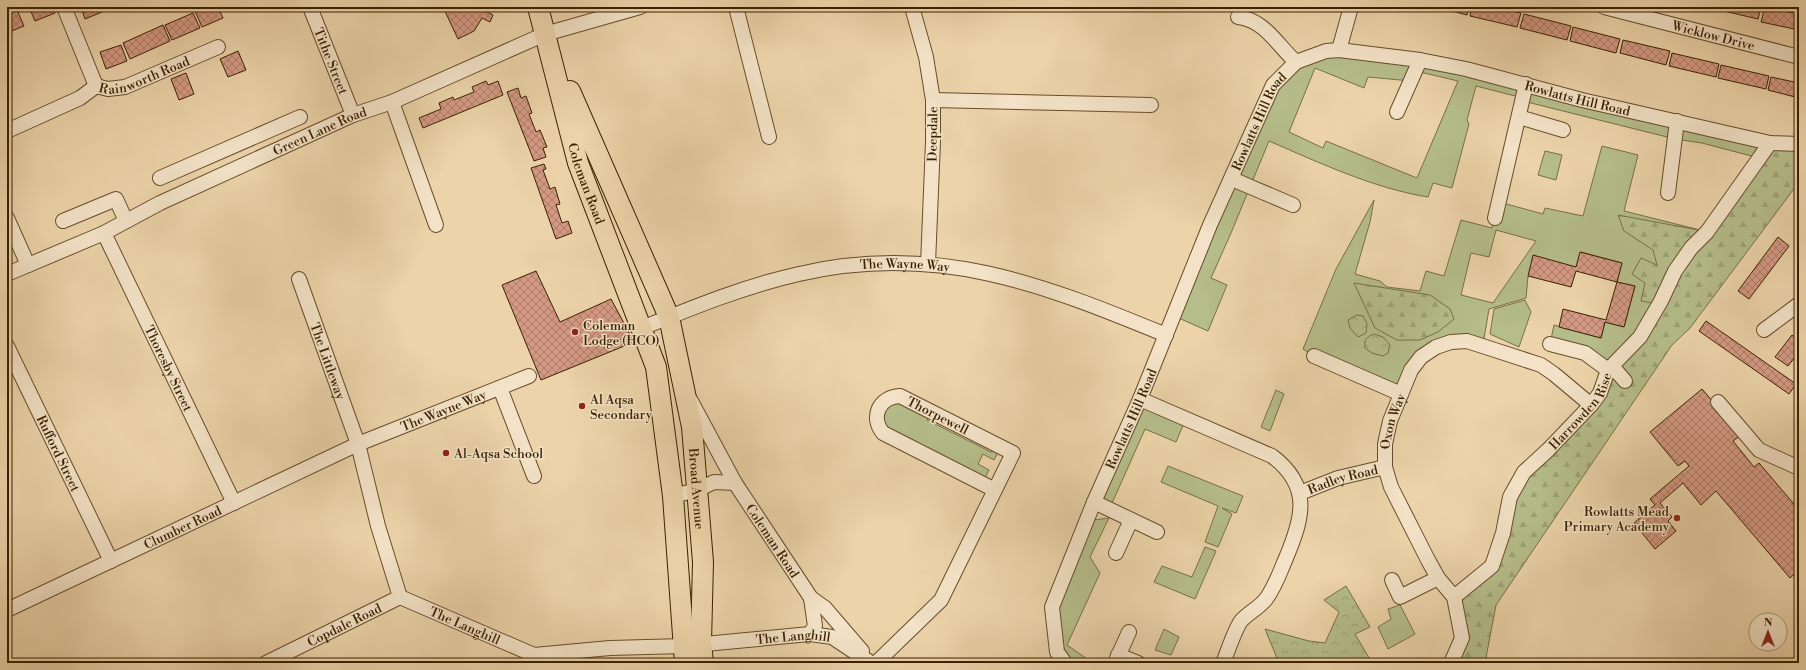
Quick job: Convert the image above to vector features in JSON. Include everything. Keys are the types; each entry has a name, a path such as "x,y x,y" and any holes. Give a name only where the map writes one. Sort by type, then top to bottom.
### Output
{"highway":[{"name":"Coleman Road","path":"538,7 578,162 642,328"},
{"name":"Coleman Road","path":"545,34 669,317"},
{"name":"Broad Avenue","path":"669,317 692,427 703,562 690,651"},
{"name":"Broad Avenue","path":"642,328 656,367 674,496 690,651 703,663"}],"street":[{"path":"64,7 96,86"},
{"name":"Tithe Street","path":"310,7 352,115"},
{"name":"Green Lane Road","path":"7,274 104,232 160,202 352,115 392,102 545,34 640,7"},
{"path":"736,7 770,137"},
{"name":"Deepdale","path":"912,7 926,57 933,100 934,121 928,264"},
{"path":"1339,50 1351,7"},
{"name":"Wicklow Drive","path":"1604,7 1799,57"},
{"path":"1238,17 1246,18 1260,24 1296,62"},
{"name":"Rainworth Road","path":"7,131 80,98 96,86 108,89 125,87 218,47"},
{"name":"Rowlatts Hill Road","path":"1065,663 1057,652 1052,607 1094,502 1140,399 1210,225 1273,85 1296,62 1326,51 1339,50 1420,60 1526,84 1582,100 1770,143 1799,144"},
{"path":"1397,112 1420,60"},
{"path":"1495,218 1526,84"},
{"path":"933,100 1150,105"},
{"path":"392,102 436,225"},
{"path":"160,178 300,117"},
{"path":"1519,117 1563,130"},
{"path":"1668,193 1677,121"},
{"name":"Harrowden Rise","path":"1454,598 1492,566 1503,534 1510,497 1524,472 1548,450 1591,405 1600,393 1610,368 1640,337 1661,301 1675,271 1691,248 1707,232 1770,143"},
{"path":"234,146 242,165"},
{"path":"1232,178 1293,205"},
{"path":"63,221 116,199 126,221"},
{"path":"7,218 28,265"},
{"name":"Thoresby Street","path":"104,232 234,503"},
{"name":"The Wayne Way","path":"642,328 740,290 800,273 848,265 875,263 928,264 980,270 1030,283 1069,296 1166,335"},
{"name":"The Littleway","path":"299,279 358,444"},
{"path":"1764,330 1799,304"},
{"name":"Oxon Way","path":"1451,663 1462,638 1454,598 1438,578 1391,487 1385,467 1385,444 1390,421 1411,370 1420,357 1428,351 1443,344 1467,341 1541,365 1591,405"},
{"path":"1550,344 1585,353 1610,368 1625,381"},
{"name":"Rufford Street","path":"7,346 111,561"},
{"path":"1314,356 1401,394"},
{"name":"The Wayne Way","path":"358,444 529,376"},
{"name":"Coleman Road","path":"684,386 735,484 811,598 825,608 872,663"},
{"path":"500,388 534,476"},
{"name":"Thorpewell","path":"876,663 941,600 995,490 1013,453 900,396 889,398 880,405 876,417 877,423 883,433 995,490"},
{"path":"1140,399 1272,456 1280,462 1292,476 1300,493 1301,503 1299,524 1280,573 1267,598 1258,609 1241,622 1223,663"},
{"path":"1718,402 1759,450 1799,468"},
{"path":"358,444 378,526 400,598"},
{"name":"Clumber Road","path":"7,610 358,444"},
{"name":"Radley Road","path":"1300,493 1338,478 1385,467"},
{"path":"674,496 697,490 714,482 735,484"},
{"path":"1094,502 1157,532"},
{"path":"1116,554 1131,520"},
{"path":"1392,580 1400,597 1438,578"},
{"name":"The Langhill","path":"400,598 534,656 610,648 690,651 810,634 832,637 872,663"},
{"name":"Copdale Road","path":"266,663 400,598"},
{"name":"Coleman Road","path":"810,634 816,626 811,598"},
{"path":"1129,632 1117,659 1138,663"}],"green space":[{"path":"1372,54 1770,143 1759,158 1702,143 1675,139 1523,101 1523,98 1476,86 1467,120 1469,124 1452,188 1433,183 1428,197 1387,188 1347,174 1269,141 1211,278 1227,285 1208,331 1174,316 1273,85 1309,57","holes":["1315,68 1364,88 1368,77 1411,81 1416,71 1458,81 1417,178 1326,141 1323,148 1289,132"]},
{"path":"1770,143 1799,152 1799,182 1690,328 1672,345 1496,605 1485,663 1451,663 1457,651 1454,597 1492,566 1510,497 1591,405 1659,304 1641,301 1645,283 1632,274 1641,258 1657,265 1653,250 1624,231 1618,215 1704,231"},
{"path":"1602,146 1638,155 1624,211 1704,231 1648,324 1608,370 1550,344 1554,325 1601,338 1605,322 1624,327 1635,286 1617,282 1622,263 1581,252 1576,267 1528,276 1526,298 1489,309 1483,345 1436,347 1401,394 1314,356 1303,349 1336,269 1374,200 1370,222 1355,274 1380,281 1387,287 1420,291 1426,271 1444,276 1461,220 1492,228 1499,202 1543,214 1545,208 1583,216","holes":["1496,230 1536,241 1493,303 1461,295 1471,253 1489,257"]},
{"path":"1545,151 1562,155 1556,180 1538,175"},
{"path":"1354,283 1430,295 1450,309 1454,319 1438,332 1420,340 1397,340 1375,328"},
{"path":"1525,300 1531,312 1519,347 1490,334 1494,309"},
{"path":"1357,315 1363,316 1367,324 1366,333 1358,337 1350,328 1348,320"},
{"path":"1374,334 1383,337 1390,345 1388,353 1383,356 1372,353 1365,348 1366,339"},
{"path":"1276,390 1284,394 1270,431 1261,427"},
{"path":"1140,399 1184,423 1176,442 1145,429 1109,510 1094,502"},
{"path":"895,401 929,416 927,420 991,452 993,448 999,451 994,460 983,454 978,464 989,470 985,478 886,428 883,412"},
{"path":"1168,466 1243,496 1236,513 1222,508 1232,514 1218,547 1205,542 1218,506 1161,482"},
{"path":"1109,518 1090,557 1100,573 1067,645 1093,663 1073,663 1063,647 1057,606 1093,520"},
{"path":"1205,547 1216,551 1195,599 1154,582 1162,566 1192,577"},
{"path":"1346,586 1370,627 1355,634 1372,663 1279,663 1265,629 1309,641 1325,643 1339,612 1324,600"},
{"path":"1400,605 1415,634 1388,649 1378,627 1391,619 1388,609"},
{"path":"1164,629 1179,637 1171,655 1155,650"}],"building":[{"path":"29,7 52,7 55,13 35,21"},
{"path":"81,7 114,7 85,19"},
{"path":"203,7 218,7 223,18 202,27 195,11"},
{"path":"443,7 486,7 485,11 493,15 490,22 482,18 474,31 458,39"},
{"path":"1437,7 1469,7 1467,15"},
{"path":"1472,7 1497,7 1521,13 1517,27 1470,16"},
{"path":"1711,7 1761,7 1758,19"},
{"path":"1765,7 1799,14 1799,30 1761,22"},
{"path":"17,10 24,26 7,33 7,15"},
{"path":"193,13 200,28 172,40 165,25"},
{"path":"1524,14 1571,26 1567,40 1520,28"},
{"path":"163,25 170,41 130,59 123,43"},
{"path":"1573,27 1620,39 1616,53 1570,41"},
{"path":"1623,40 1670,51 1666,65 1620,53"},
{"path":"121,45 127,61 106,69 100,52"},
{"path":"238,51 246,70 228,77 220,59"},
{"path":"1672,53 1719,64 1716,77 1669,66"},
{"path":"1721,65 1769,76 1766,89 1718,78"},
{"path":"186,73 194,94 179,100 171,79"},
{"path":"1771,77 1799,83 1799,98 1768,90"},
{"path":"486,81 488,85 498,81 503,95 423,128 419,118 441,109 439,103 453,97 454,100 474,92 472,87"},
{"path":"518,88 521,98 526,96 532,113 529,114 536,132 540,130 547,147 543,148 546,157 534,161 507,92"},
{"path":"544,164 546,169 543,170 550,189 555,187 560,204 556,205 562,223 568,221 572,233 556,239 531,168"},
{"path":"1778,237 1789,246 1749,299 1738,291"},
{"path":"1580,252 1622,263 1617,282 1576,271 1571,287 1528,276 1533,255 1576,267"},
{"name":"Coleman Lodge (HCO)","path":"536,271 560,322 611,299 634,342 541,380 502,285"},
{"path":"1617,282 1635,286 1624,327 1605,322 1601,338 1559,327 1563,309 1606,320"},
{"path":"1706,321 1796,384 1789,394 1699,331"},
{"path":"1792,335 1799,340 1799,352 1788,366 1775,357"},
{"path":"1702,389 1741,435 1733,441 1754,467 1759,463 1799,510 1799,532 1796,535 1799,538 1799,570 1790,578 1716,491 1701,505 1683,483 1660,503 1672,517 1668,521 1676,531 1655,549 1634,523 1655,505 1650,499 1689,466 1685,461 1678,466 1650,432"}],"place":[{"name":"Coleman Lodge (HCO)","path":"575,332"},
{"name":"Al Aqsa Secondary","path":"582,406"},
{"name":"Al-Aqsa School","path":"446,453"},
{"name":"Rowlatts Mead Primary Academy","path":"1677,518"}]}
